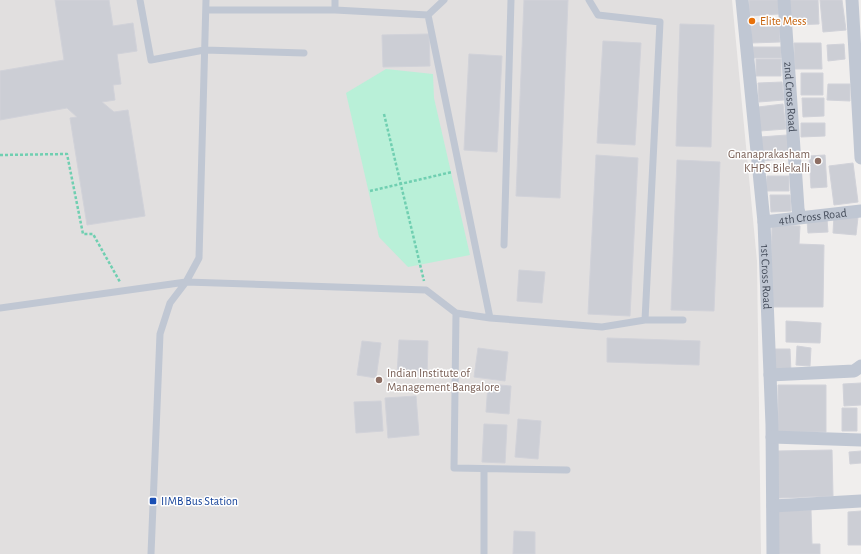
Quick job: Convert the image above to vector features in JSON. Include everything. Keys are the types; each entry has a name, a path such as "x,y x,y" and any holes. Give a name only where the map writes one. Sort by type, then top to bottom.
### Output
{"street":[{"name":"1st Cross Road","path":"742,0 764,222 772,437 773,554"},
{"name":"2nd Cross Road","path":"784,0 798,209 800,217"},
{"path":"852,0 861,158"},
{"name":"4th Cross Road","path":"764,222 861,211"},
{"path":"770,375 854,371 861,366"},
{"path":"772,437 861,440"},
{"path":"773,506 861,501"}],"lane":[{"path":"140,0 151,60 204,50 304,53"},
{"path":"151,554 160,334 170,303 186,282 199,258 206,0"},
{"path":"335,0 335,10"},
{"path":"206,10 335,10 428,15 444,0"},
{"path":"504,245 511,0"},
{"path":"588,0 598,15 660,22 645,320"},
{"path":"428,15 490,318"},
{"path":"0,308 186,282 426,290 456,313 490,318 602,327 645,320 683,320"},
{"path":"456,313 454,468 567,470"},
{"path":"484,469 484,554"}],"path":[{"path":"384,114 426,290"},
{"path":"0,155 67,154 83,234 94,234 125,291"},
{"path":"370,191 460,170"}],"shaded area":[{"name":"Indian Institute of Management Bangalore","path":"0,0 732,0 757,261 761,554 0,554"}],"green space":[{"path":"386,69 433,74 434,98 470,255 408,267 379,237 346,93"}],"building":[{"path":"55,0 109,0 113,26 133,23 137,51 117,54 121,84 113,85 115,100 102,102 114,112 128,110 145,216 87,225 70,118 77,117 67,108 0,120 0,71 64,60"},
{"path":"524,0 568,0 560,198 516,196"},
{"path":"749,0 778,0 779,14 749,16"},
{"path":"789,0 818,0 819,24 791,25"},
{"path":"820,0 842,0 846,30 823,32"},
{"path":"779,22 780,42 752,43 751,23"},
{"path":"680,24 714,25 711,147 676,146"},
{"path":"429,34 430,66 383,67 382,35"},
{"path":"603,41 641,43 635,145 597,143"},
{"path":"794,43 821,43 822,69 795,69"},
{"path":"844,44 845,59 828,61 827,45"},
{"path":"753,47 781,47 781,58 753,58"},
{"path":"469,54 502,56 497,152 464,150"},
{"path":"756,59 781,59 781,76 756,76"},
{"path":"801,73 823,73 823,95 801,95"},
{"path":"782,82 784,100 759,102 758,83"},
{"path":"828,84 850,84 850,101 827,100"},
{"path":"802,98 824,98 824,116 803,117"},
{"path":"783,104 786,129 760,131 758,107"},
{"path":"801,123 825,123 825,136 801,137"},
{"path":"787,135 790,158 762,161 760,137"},
{"path":"596,155 638,158 630,316 588,314"},
{"path":"825,155 827,187 811,188 809,156"},
{"path":"677,160 720,162 714,311 671,310"},
{"path":"853,163 858,202 834,205 829,166"},
{"path":"767,176 789,176 789,191 766,191"},
{"path":"770,195 790,195 791,211 771,212"},
{"path":"834,215 858,217 856,235 833,233"},
{"path":"827,219 828,232 808,233 807,220"},
{"path":"772,225 800,226 799,244 824,245 823,307 770,307"},
{"path":"519,270 545,272 542,303 517,301"},
{"path":"786,321 821,323 820,343 786,342"},
{"path":"607,338 700,341 699,365 607,362"},
{"path":"399,340 428,341 427,376 397,375"},
{"path":"362,341 381,343 376,378 357,375"},
{"path":"797,346 811,348 810,366 796,365"},
{"path":"478,348 508,352 505,381 474,377"},
{"path":"773,349 790,349 791,373 773,373"},
{"path":"861,383 861,405 844,406 843,384"},
{"path":"488,384 511,386 509,414 486,412"},
{"path":"778,385 826,385 826,432 778,432"},
{"path":"416,396 419,435 388,438 385,398"},
{"path":"381,401 383,431 356,433 354,402"},
{"path":"842,408 857,408 857,431 842,431"},
{"path":"518,419 541,421 538,459 515,457"},
{"path":"484,424 507,425 505,463 482,462"},
{"path":"832,450 833,496 779,498 777,451"},
{"path":"861,451 861,463 850,464 849,452"},
{"path":"811,510 812,544 820,544 820,554 777,554 776,511"},
{"path":"861,511 861,545 848,545 848,512"},
{"path":"514,531 535,532 535,554 513,554"}],"place":[{"name":"Elite Mess","path":"752,21"},
{"name":"Gnanaprakasham KHPS Bilekalli","path":"818,161"},
{"name":"Indian Institute of Management Bangalore","path":"379,380"},
{"name":"IIMB Bus Station","path":"153,501"}]}
